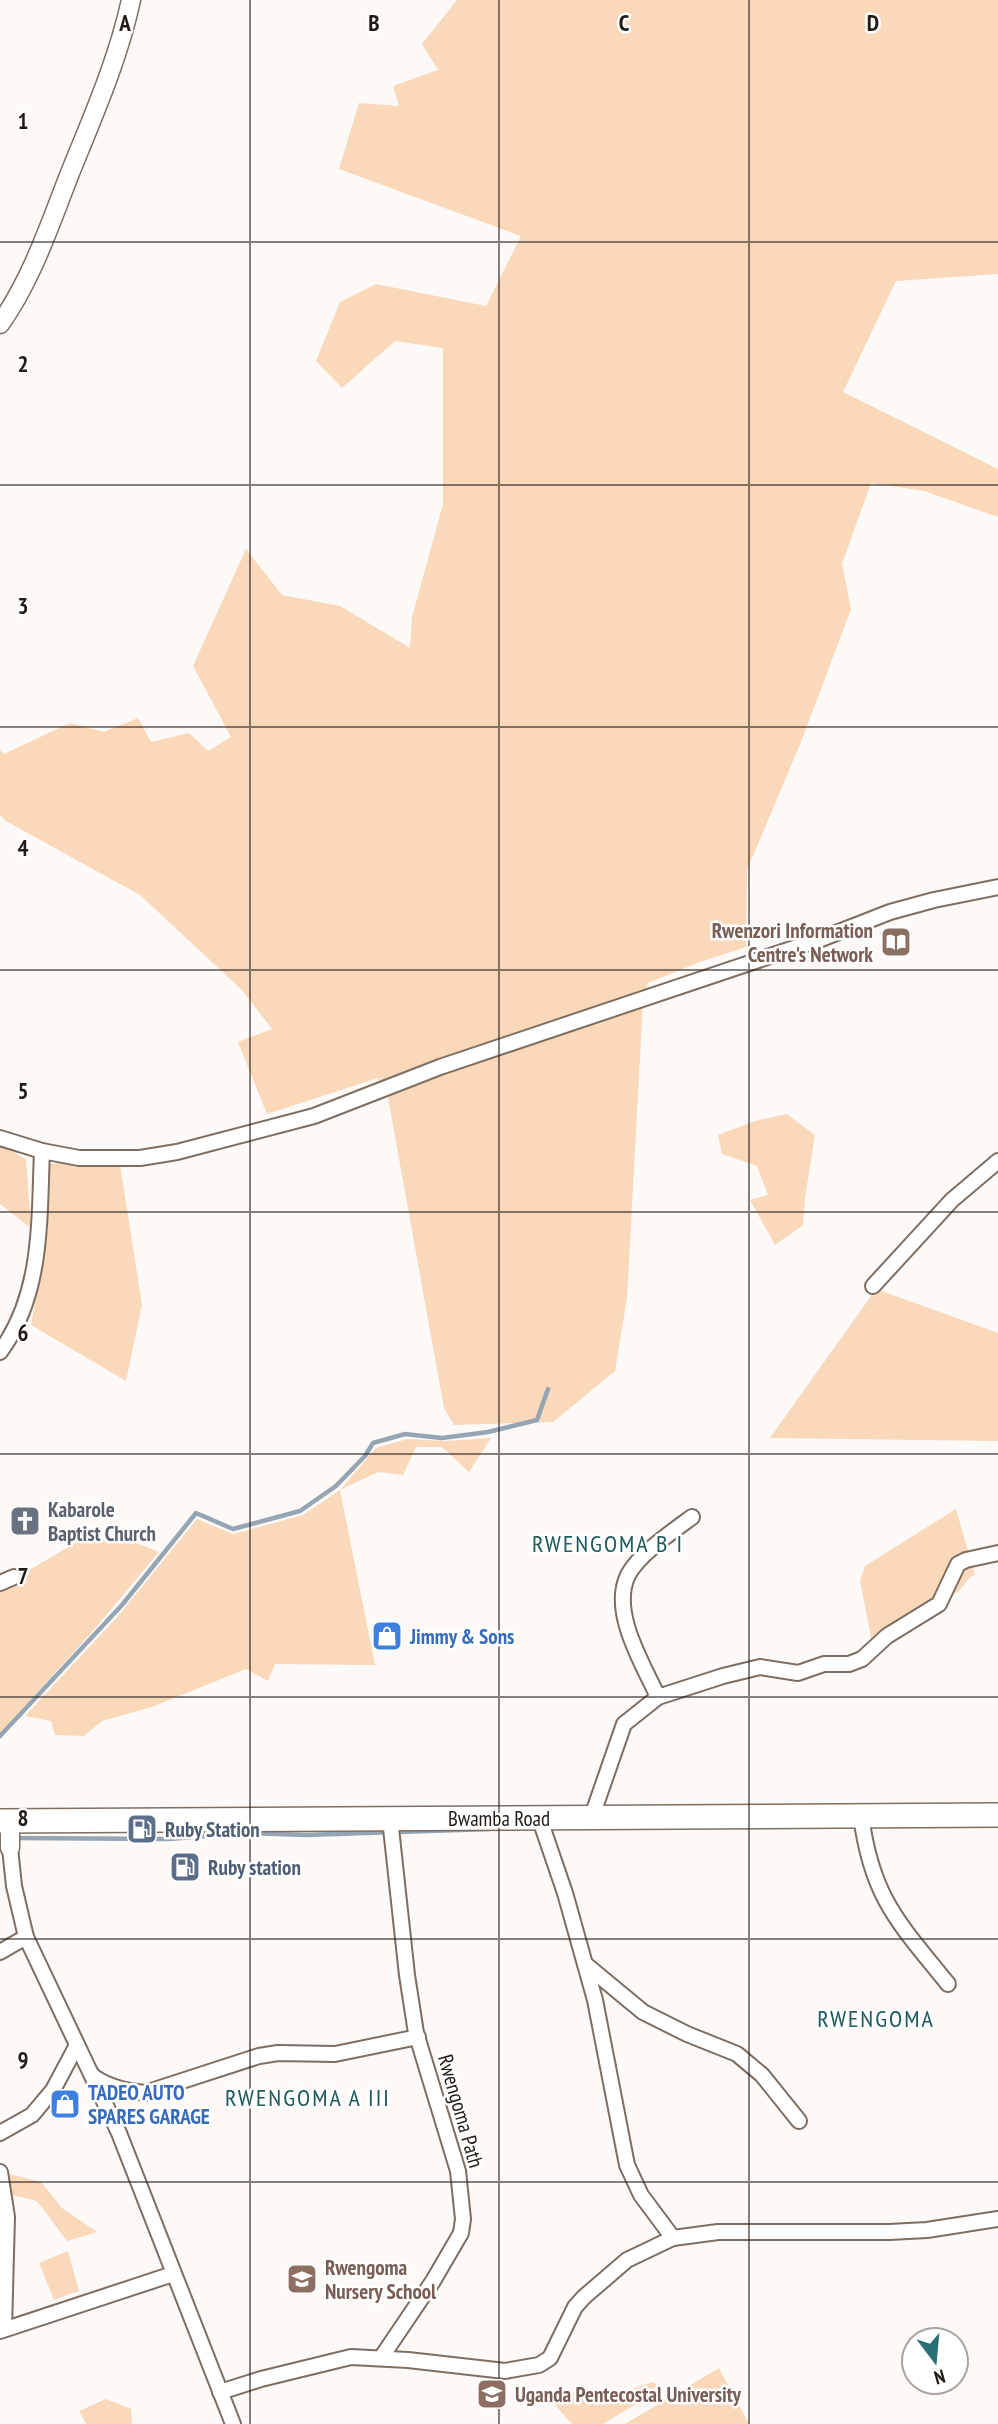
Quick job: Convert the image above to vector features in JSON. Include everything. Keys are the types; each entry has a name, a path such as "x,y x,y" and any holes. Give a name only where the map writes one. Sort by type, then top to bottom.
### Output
{"main road":[{"name":"Bwamba Road","path":"5,1821 998,1815"}],"street":[{"path":"0,324 17,300 48,228 112,68 131,0"},
{"path":"0,1138 42,1151 79,1158 140,1158 177,1152 314,1116 440,1068 645,996 821,939 890,912 998,887"},
{"path":"0,1352 23,1314 33,1278 39,1234 42,1151"},
{"path":"873,1286 953,1200 998,1161"},
{"path":"658,1697 632,1642 622,1594 629,1574 648,1553 692,1517"},
{"path":"591,1819 624,1724 658,1697 760,1667 798,1673 824,1664 849,1664 862,1659 887,1636 939,1604 958,1564 998,1553"},
{"path":"861,1816 869,1861 886,1903 898,1924 948,1984"},
{"path":"539,1817 565,1893 599,2017 627,2165 641,2195 673,2238"},
{"name":"Rwengoma Path","path":"381,2358 433,2281 463,2226 458,2171 418,2037 407,1975 390,1819"},
{"path":"5,1821 14,1886 26,1937 118,2133 233,2424"},
{"path":"0,1952 26,1937"},
{"path":"584,1963 643,2012 687,2035 737,2054 762,2074 799,2121"},
{"path":"92,2074 107,2084 145,2093 259,2056 278,2053 335,2054 418,2037"},
{"path":"0,2133 32,2115 53,2090 77,2045"},
{"path":"0,2172 7,2217 2,2330 173,2274"},
{"path":"220,2392 338,2358 381,2358 505,2371 539,2365 550,2358 575,2307 584,2297 627,2260 673,2238 745,2232 927,2230 998,2219"}],"shaded area":[{"path":"457,0 998,0 998,274 896,281 843,392 998,469 998,517 924,491 871,483 842,564 851,609 801,742 747,870 746,947 648,983 646,991 380,1084 378,1078 267,1114 238,1042 272,1029 242,990 140,895 6,821 0,815 0,750 4,754 70,723 104,732 138,718 151,742 189,733 208,751 231,737 193,666 246,549 282,595 340,606 410,648 412,617 443,504 443,348 395,341 342,388 316,361 340,302 376,284 486,306 521,236 339,169 359,103 399,106 393,86 438,70 422,44"},
{"path":"643,1002 627,1298 615,1371 553,1422 454,1425 444,1408 387,1092 459,1066 562,1035"},
{"path":"787,1114 815,1135 803,1225 775,1245 750,1200 768,1195 757,1166 722,1154 718,1135 755,1121"},
{"path":"0,1145 26,1159 31,1228 0,1204"},
{"path":"49,1164 120,1164 142,1305 126,1381 31,1325 48,1229 45,1172"},
{"path":"876,1289 998,1333 998,1441 770,1438"},
{"path":"491,1438 469,1472 442,1447 416,1447 403,1475 378,1472 340,1490 376,1448 407,1439 446,1441"},
{"path":"340,1490 375,1665 275,1664 268,1681 246,1669 152,1707 102,1721 84,1736 55,1735 51,1721 25,1716 118,1616 197,1519 233,1534 303,1515"},
{"path":"956,1509 975,1575 971,1576 958,1592 910,1614 872,1642 860,1581 865,1566"},
{"path":"92,1533 109,1544 124,1538 159,1552 92,1632 0,1733 0,1579 19,1576"},
{"path":"6,2173 41,2182 62,2208 97,2232 67,2241 37,2201 0,2192"},
{"path":"68,2251 79,2291 54,2300 39,2263"},
{"name":"Uganda Pentecostal University","path":"719,2368 749,2424 625,2424"},
{"path":"653,2382 661,2389 603,2424 572,2424 547,2396 571,2392 603,2398"},
{"path":"106,2399 131,2409 132,2424 86,2424 79,2411"}],"waterway":[{"path":"0,1736 122,1605 196,1513 233,1529 300,1511 336,1486 365,1456 373,1443 405,1434 442,1438 488,1432 537,1420 548,1389"},
{"path":"13,1838 169,1839 244,1833 306,1835 490,1829"}],"place":[{"name":"Rwenzori Information Centre's Network","path":"896,942"},
{"name":"Kabarole Baptist Church","path":"25,1521"},
{"name":"Jimmy & Sons","path":"387,1636"},
{"name":"Ruby Station","path":"142,1829"},
{"name":"Ruby station","path":"185,1867"},
{"name":"TADEO AUTO SPARES GARAGE","path":"65,2104"},
{"name":"Rwengoma Nursery School","path":"302,2279"},
{"name":"Uganda Pentecostal University","path":"492,2394"}],"district":[{"name":"RWENGOMA B I","path":"608,1543"},
{"name":"RWENGOMA","path":"876,2018"},
{"name":"RWENGOMA A III","path":"308,2097"}]}
